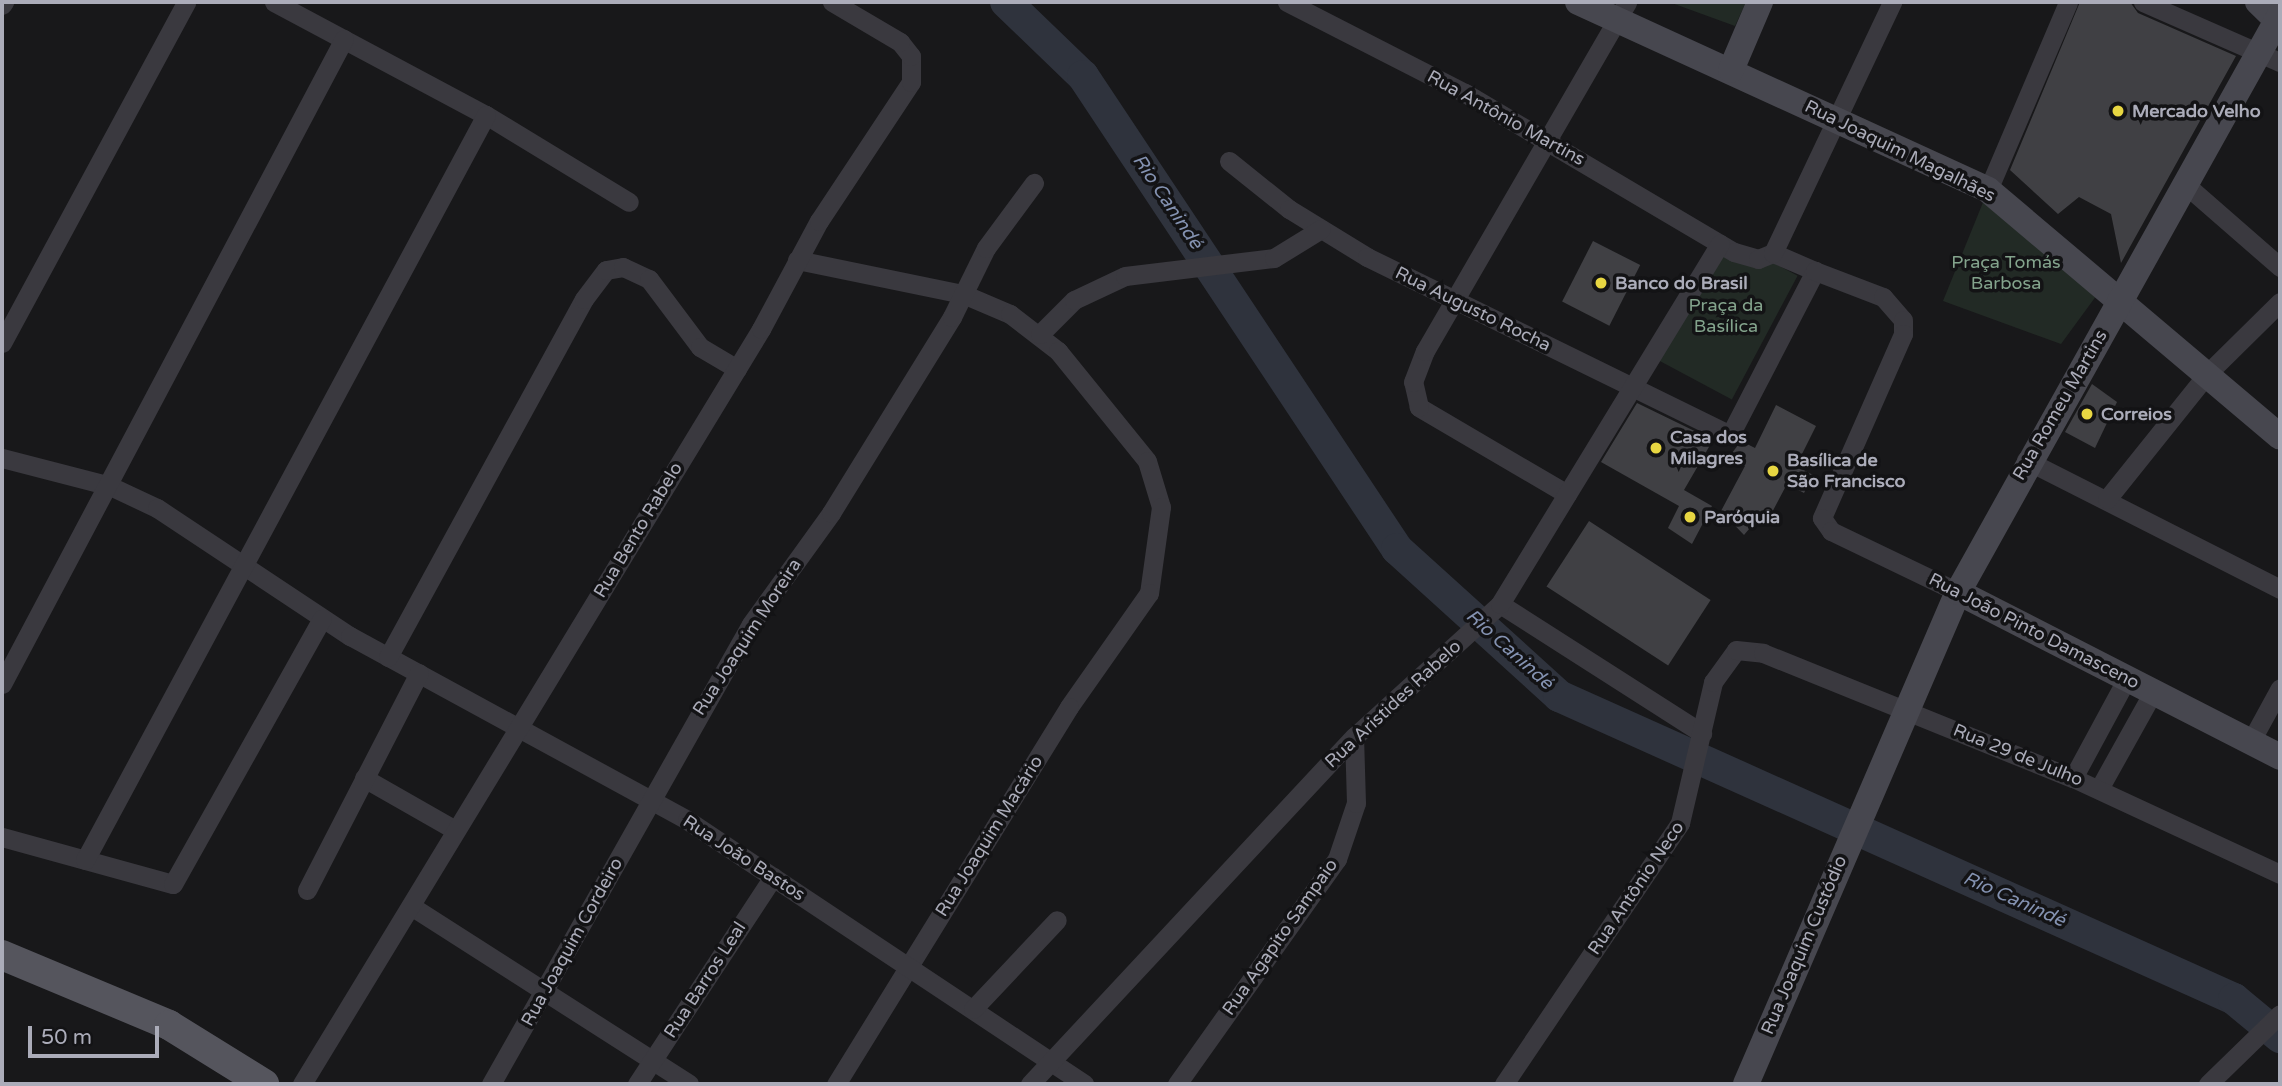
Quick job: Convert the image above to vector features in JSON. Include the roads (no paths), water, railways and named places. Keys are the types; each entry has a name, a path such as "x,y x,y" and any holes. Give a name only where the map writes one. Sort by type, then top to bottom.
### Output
{"main road":[{"path":"2,954 158,1020 246,1079"}],"street":[{"path":"2,343 186,2"},
{"path":"274,2 486,115 629,202"},
{"name":"Rua Bento Rabelo","path":"302,1084 737,369 797,260 911,82 914,67 900,43 832,2"},
{"name":"Rua Antônio Martins","path":"1287,2 1648,197 1720,244 1748,258 1773,253"},
{"name":"Rua Joaquim Magalhães","path":"1578,2 1622,11 1731,70 1988,190 2121,298 2280,437"},
{"path":"1731,70 1760,2"},
{"path":"1815,271 1773,253 1892,2"},
{"path":"1988,190 2068,2"},
{"path":"2143,2 2269,57"},
{"path":"1567,494 1419,407 1414,398 1418,364 1548,144 1622,11"},
{"name":"Rua Romeu Martins","path":"1864,807 1958,592 2026,460 2186,185 2269,57 2274,15"},
{"path":"2,684 110,486 344,38"},
{"path":"85,860 243,562 486,115"},
{"name":"Rua Augusto Rocha","path":"1229,161 1321,229 1730,435 1815,271"},
{"name":"Rua Joaquim Moreira","path":"651,798 751,624 850,480 963,294 986,248 1034,183"},
{"path":"2186,185 2280,267"},
{"path":"797,260 963,294 1040,334 1074,300 1125,276 1274,258 1321,229"},
{"name":"Rua Aristides Rabelo","path":"1030,1084 1354,737 1494,610 1720,244"},
{"path":"388,657 584,299 606,270 624,267 649,279 700,347 737,369"},
{"name":"Rua João Pinto Damasceno","path":"1815,271 1883,298 1903,320 1890,373 1833,486 1822,519 1831,531 1958,592 2280,757"},
{"path":"2107,499 2208,373 2280,302"},
{"name":"Rua Joaquim Macário","path":"836,1084 908,965 1149,593 1161,507 1157,481 1040,334"},
{"name":"Rua João Bastos","path":"2,458 110,486 243,562 323,618 388,657 521,724 651,798 908,965 1084,1084"},
{"path":"2026,460 2280,589"},
{"path":"1494,610 1701,738"},
{"path":"2,837 164,886 181,878 323,618"},
{"name":"Rua 29 de Julho","path":"1751,649 1906,709 2099,789 2280,874"},
{"name":"Rua Antônio Neco","path":"1504,1084 1680,823 1689,798 1701,738 1724,661 1751,649"},
{"path":"307,890 419,673"},
{"path":"2073,778 2127,678"},
{"path":"2251,741 2280,688"},
{"path":"2099,789 2153,692"},
{"name":"Rua Agapito Sampaio","path":"1177,1084 1337,859 1356,803 1354,737"},
{"path":"364,778 455,830"},
{"name":"Rua Joaquim Cordeiro","path":"491,1084 651,798"},
{"name":"Rua Joaquim Custódio","path":"1746,1084 1864,807"},
{"name":"Rua Barros Leal","path":"637,1084 773,877"},
{"path":"411,906 689,1084"},
{"path":"973,1009 1057,920"},
{"path":"2208,1084 2280,1014"}],"waterway":[{"name":"Rio Canindé","path":"1006,2 1083,76 1397,549 1559,696 2234,999 2280,1037"}],"place":[{"name":"Mercado Velho","path":"2118,111"},
{"name":"Banco do Brasil","path":"1601,283"},
{"name":"Correios","path":"2087,414"},
{"name":"Casa dos Milagres","path":"1656,448"},
{"name":"Basílica de São Francisco","path":"1773,471"},
{"name":"Paróquia","path":"1690,517"}],"park label":[{"name":"Praça Tomás Barbosa","path":"2006,273"},
{"name":"Praça da Basílica","path":"1726,316"}]}
